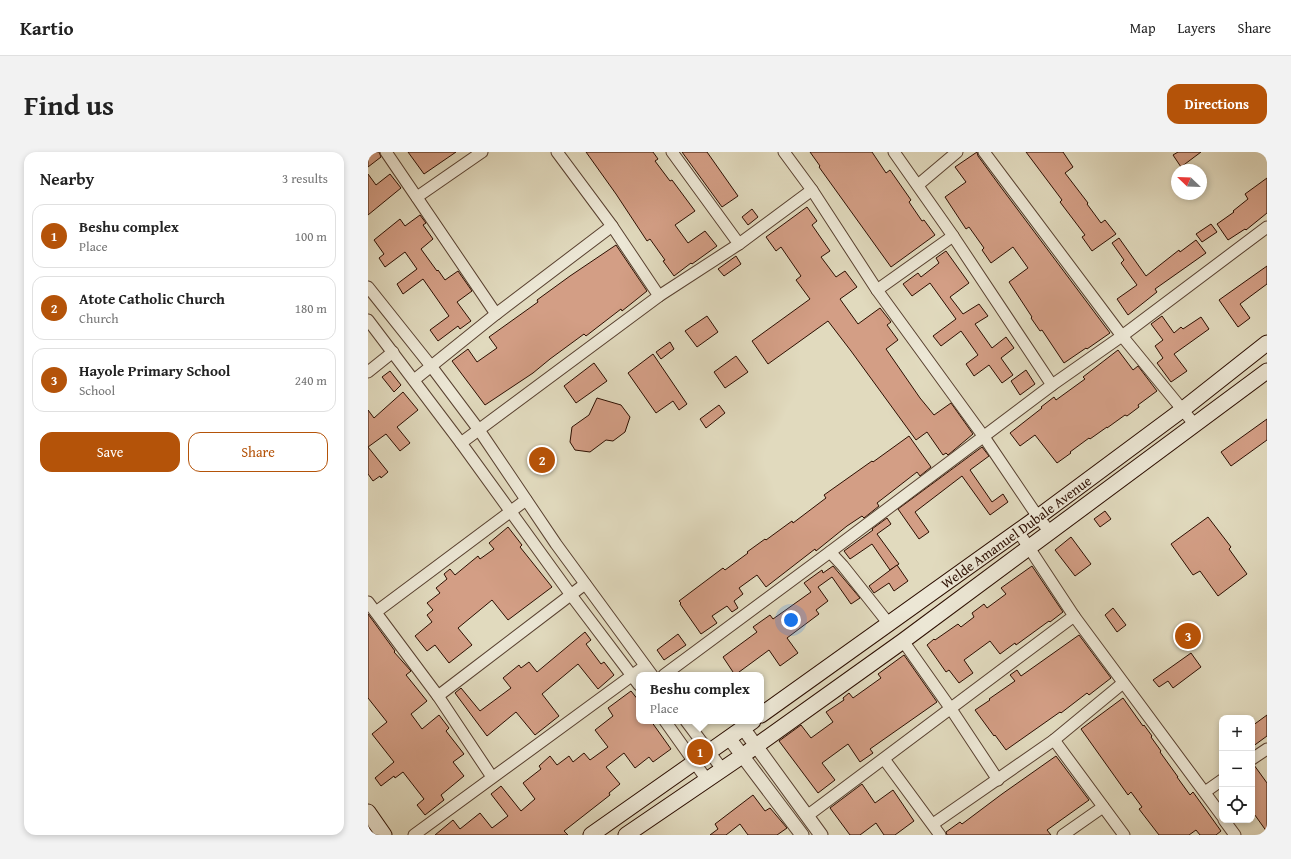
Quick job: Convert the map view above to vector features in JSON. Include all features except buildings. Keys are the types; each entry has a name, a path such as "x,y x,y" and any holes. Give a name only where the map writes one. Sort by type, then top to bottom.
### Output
{"main road":[{"name":"Welde Amanuel Dubale Avenue","path":"764,713 1038,517 1182,410 1267,343"},
{"path":"626,835 742,756 903,641 1267,371"},
{"path":"591,835 748,725"},
{"path":"368,812 384,835"}],"street":[{"path":"386,152 496,314"},
{"path":"417,197 482,152"},
{"path":"557,152 612,226 659,296"},
{"path":"672,152 739,244"},
{"path":"784,152 812,190 877,290 984,437 1038,517 1050,532"},
{"path":"894,152 953,236 1052,385"},
{"path":"918,185 957,152"},
{"path":"984,152 1122,336 1195,425"},
{"path":"461,443 659,296 739,244 812,190"},
{"path":"414,380 496,314 612,226"},
{"path":"668,672 1052,385 1122,336 1267,226"},
{"path":"877,290 953,236"},
{"path":"368,287 431,366 479,430 556,544 648,670"},
{"path":"368,320 461,443 571,595 636,681"},
{"path":"368,372 393,352"},
{"path":"376,612 526,500"},
{"path":"1018,531 1074,616 1219,812"},
{"path":"830,552 889,624"},
{"path":"438,696 586,584"},
{"path":"368,602 438,696 492,777"},
{"path":"807,816 1074,616"},
{"path":"903,641 951,709 998,780"},
{"path":"414,835 492,777 636,674"},
{"path":"933,824 1054,740 1123,683"},
{"path":"667,724 707,780"},
{"path":"688,724 722,770"},
{"path":"748,725 755,746 821,835"},
{"path":"729,738 802,835"},
{"path":"1054,740 1124,835"},
{"path":"1255,757 1267,749"},
{"path":"884,759 940,835"},
{"path":"1204,792 1219,782"},
{"path":"1063,835 1102,807"},
{"path":"1226,823 1235,835"}],"place":[{"name":"Atote Catholic Church","path":"542,460"},
{"name":"Hayole Primary School","path":"1188,636"},
{"name":"Beshu complex","path":"700,752"}]}
